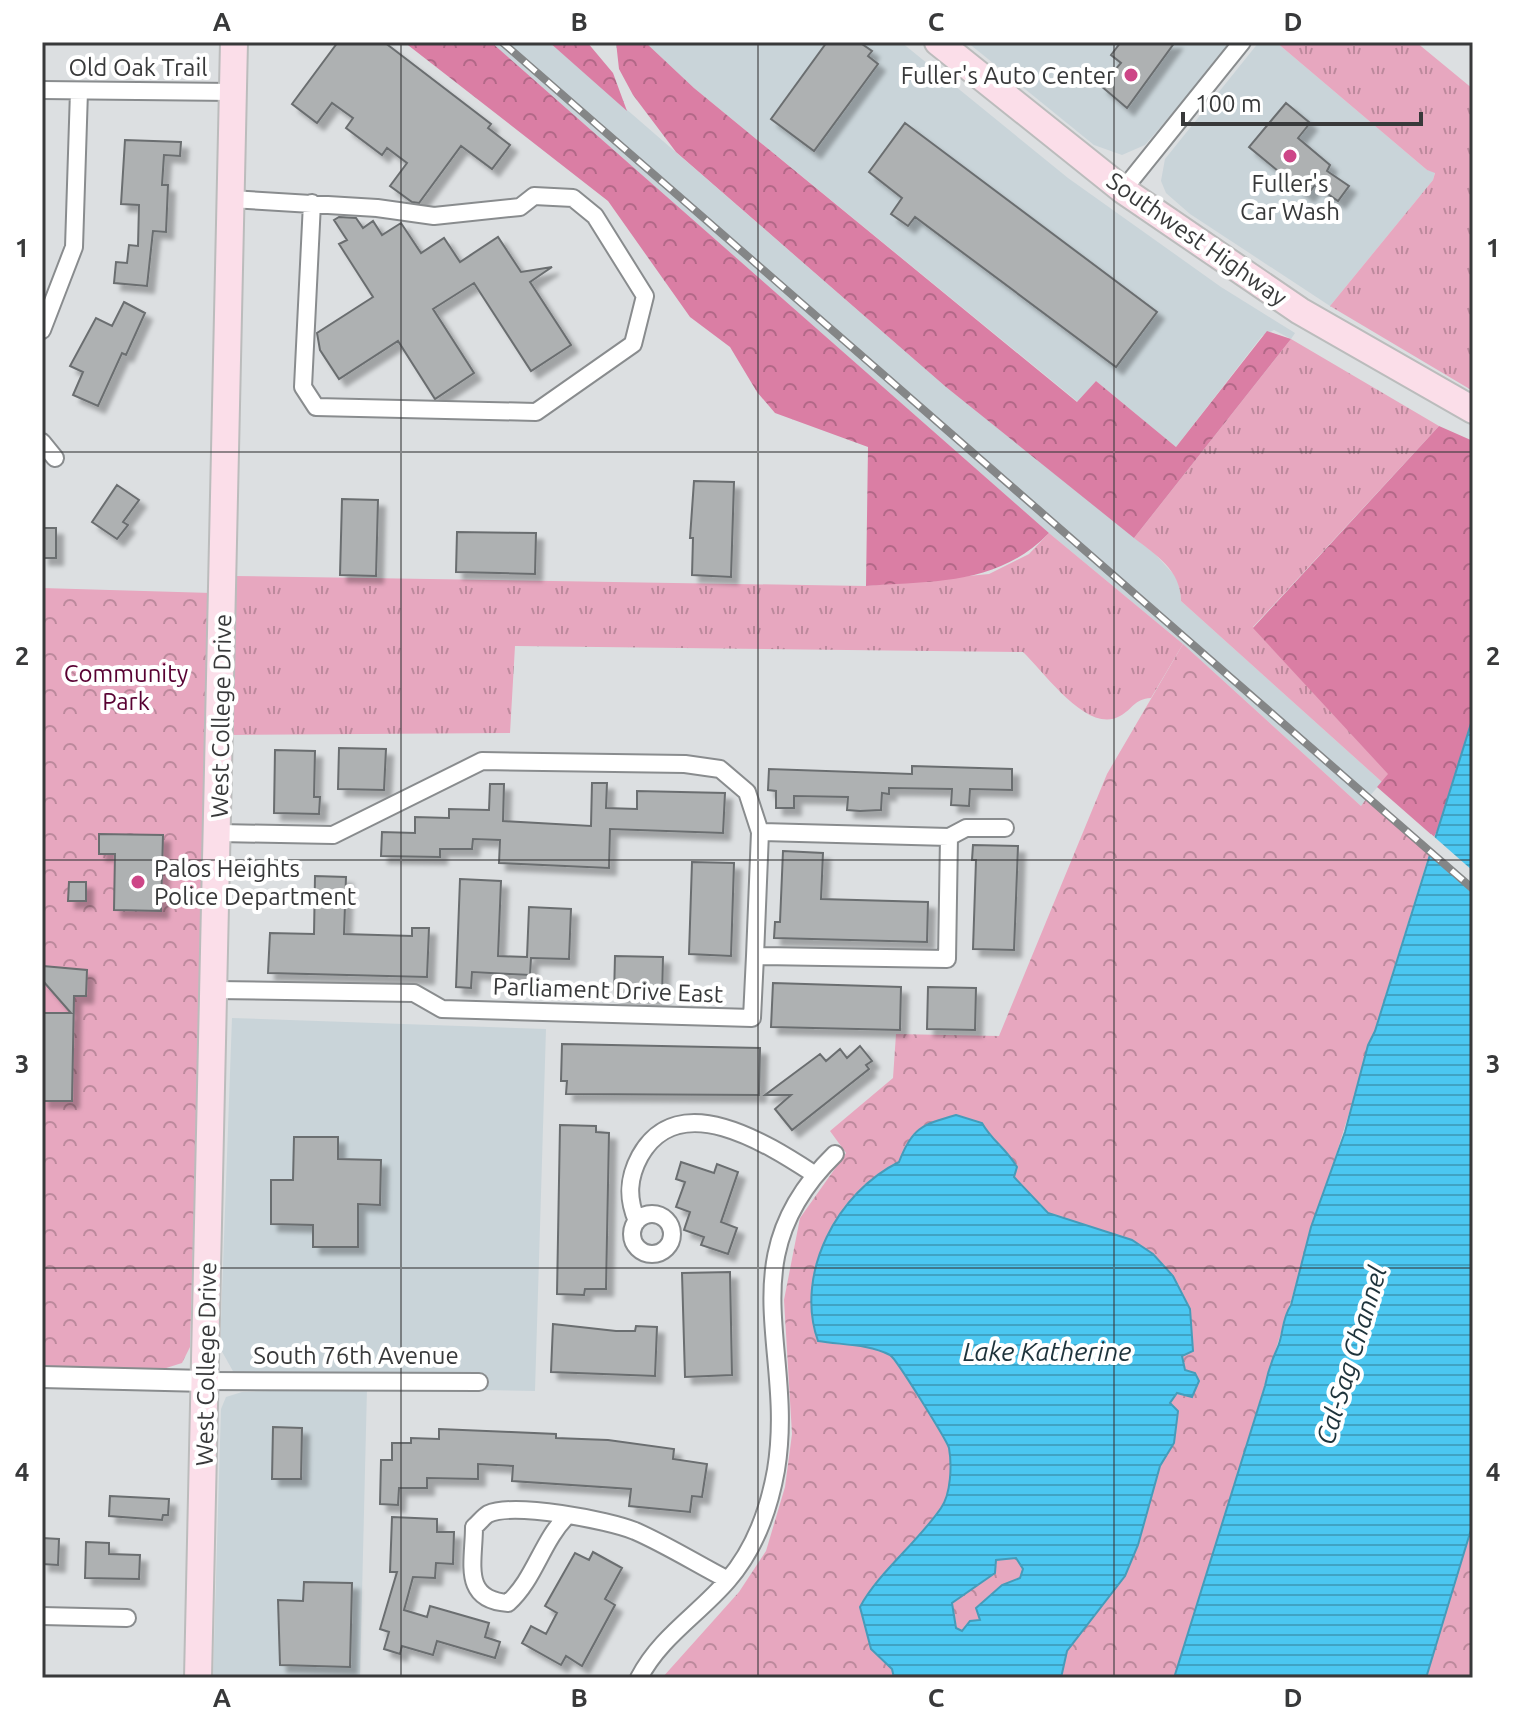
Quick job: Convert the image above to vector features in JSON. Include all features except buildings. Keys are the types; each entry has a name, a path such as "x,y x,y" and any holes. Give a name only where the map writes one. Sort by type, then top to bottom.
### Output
{"main road":[{"name":"West College Drive","path":"198,1678 219,833 234,42"},
{"name":"Southwest Highway","path":"938,42 1123,190 1300,311 1473,410"}],"street":[{"path":"1123,190 1242,42"},
{"name":"Old Oak Trail","path":"42,90 233,92"},
{"path":"42,330 74,247 79,91"},
{"path":"231,199 312,203 434,216 520,207 534,196 573,198 595,216 645,296 633,344 536,412 316,407 303,387 312,203"},
{"path":"42,442 55,458"},
{"path":"219,833 333,835 482,761 685,764 720,769 747,792 755,808 760,832 755,956 947,959 949,837"},
{"path":"760,832 949,837 966,828 1005,828"},
{"name":"Parliament Drive East","path":"215,990 414,993 442,1009 752,1018 755,956"},
{"path":"637,1221 630,1201 634,1169 644,1150 668,1129 701,1125 740,1131 814,1174"},
{"path":"639,1678 652,1653 728,1580 753,1545 776,1469 779,1416 771,1330 775,1260 794,1205 814,1174 835,1154"},
{"name":"South 76th Avenue","path":"42,1377 479,1382"},
{"path":"568,1515 554,1529 518,1594 508,1603 493,1602 480,1596 474,1583 474,1527 488,1515 498,1512 568,1515 633,1531 728,1580"},
{"path":"42,1616 127,1618"}],"shaded area":[{"path":"491,42 549,42 946,387 1155,554 1179,580 1181,601 1382,782 1361,806 1183,644 1049,533"},
{"path":"645,42 901,42 1068,178 1221,287 1295,333 1291,339 1274,330 1262,336 1176,447 1096,381 1078,402 694,88"},
{"path":"967,42 1234,42 1145,145 1122,155 1094,145"},
{"path":"1259,42 1276,42 1427,170 1435,172 1433,180 1330,306 1190,214 1166,193 1161,181 1165,159"},
{"path":"232,1018 546,1029 535,1391 367,1388 360,1677 377,1678 213,1678 221,1409 226,1397 242,1392 366,1388 365,1374 234,1373 220,1348"}],"green space":[{"path":"404,42 491,42 1049,533 1009,563 987,571 941,581 866,586 868,447 775,413 757,392 730,347 690,317 608,201"},
{"path":"549,42 587,42 613,73 627,111"},
{"path":"616,42 645,42 694,88 1077,402 1096,381 1176,447 1267,331 1291,339 1134,538 946,387 676,152 633,95 619,69"},
{"path":"1276,42 1416,42 1473,89 1473,391 1330,306 1433,180 1435,173 1427,170"},
{"path":"1291,339 1439,426 1253,627 1389,774 1382,782 1181,601 1177,580 1172,572 1159,557 1134,538"},
{"path":"1439,426 1473,441 1473,717 1434,837 1377,787 1388,774 1253,628"},
{"path":"1049,533 1183,644 1151,698 1137,702 1120,716 1108,720 1081,710 1023,652 515,646 510,733 230,735 234,576 866,586 989,574 1029,554"},
{"name":"Community Park","path":"42,588 212,593 190,1347 182,1363 163,1369 42,1367"},
{"path":"1183,644 1361,806 1366,799 1429,855 1174,1678 662,1678 739,1592 766,1551 785,1487 792,1434 784,1300 800,1218 846,1153 830,1131 893,1078 896,1034 999,1036 1107,774"},
{"path":"1473,1523 1473,1678 1426,1678 1470,1529"}],"water":[{"name":"Cal-Sag Channel","path":"1473,717 1473,1523 1426,1678 1174,1678 1291,1305 1311,1227 1345,1132 1368,1045"},
{"name":"Lake Katherine","path":"956,1115 982,1123 1017,1167 1014,1177 1048,1213 1132,1240 1153,1254 1173,1276 1190,1309 1193,1351 1182,1356 1185,1370 1195,1373 1199,1381 1192,1397 1177,1393 1170,1403 1178,1411 1174,1443 1160,1466 1138,1545 1125,1576 1067,1651 1061,1678 894,1678 892,1669 871,1649 860,1607 877,1582 932,1521 944,1502 950,1479 949,1448 890,1355 864,1347 818,1341 812,1315 812,1289 817,1262 840,1214 857,1193 899,1162 908,1142 919,1130","holes":["1016,1558 1023,1569 1020,1578 1002,1585 976,1608 980,1620 970,1621 962,1631 956,1628 952,1603 995,1573 996,1560"]}],"pier":[{"path":"1431,834 1473,871 1473,893 1426,852"}],"railway":[{"path":"502,42 1473,889"}],"place":[{"name":"Fuller's Auto Center","path":"1131,75"},
{"name":"Fuller's Car Wash","path":"1290,156"},
{"name":"Palos Heights Police Department","path":"138,882"}]}
